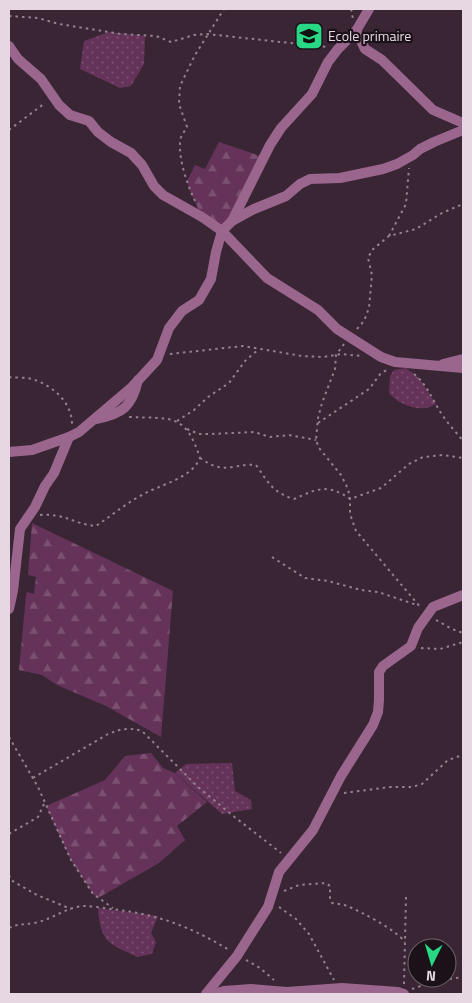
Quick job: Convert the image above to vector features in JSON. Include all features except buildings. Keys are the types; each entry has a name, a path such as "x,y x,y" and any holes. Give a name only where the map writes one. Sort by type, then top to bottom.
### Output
{"street":[{"path":"232,221 270,145 281,128 312,94 328,62 356,31 369,9"},
{"path":"356,31 365,49 382,60 433,110 463,123"},
{"path":"9,46 18,59 41,79 70,116 89,121 98,132 111,142 131,152 142,165 154,186 163,195 202,217 222,231 267,278 318,310 338,329 381,357 400,363 463,368"},
{"path":"9,452 32,450 79,432 132,387 138,378 157,360 169,328 182,311 199,300 211,279 222,231 232,221 254,209 286,196 300,184 310,179 340,178 384,169 398,164 413,155 420,148 463,130"},
{"path":"434,366 463,360"},
{"path":"95,419 114,416 126,407 132,400 138,378"},
{"path":"9,609 13,591 20,529 54,473 69,437"},
{"path":"206,994 237,956 268,907 279,872 313,830 373,725 378,706 379,672 382,666 411,646 418,628 433,608 463,595"},
{"path":"214,994 224,991 251,989 288,992 339,988 402,992"}],"path":[{"path":"202,217 190,191 182,157 180,140 187,127 178,104 178,96 180,86 195,55 224,9"},
{"path":"9,16 38,18 59,24 121,34 156,36 171,42 194,35 207,34 338,49"},
{"path":"9,130 31,112 54,97"},
{"path":"413,155 407,173 406,204 389,236 372,250 368,258 372,276 369,308 364,322 336,355 335,369 322,403 316,440 319,448 341,475 348,489 350,514 356,531 427,615 463,633"},
{"path":"389,236 416,229 442,213 463,204"},
{"path":"157,360 172,354 243,346 323,358 342,354 381,357"},
{"path":"114,416 177,420 194,410 208,397 229,383 259,348"},
{"path":"318,423 369,389 381,373 400,363 419,378 431,394 442,415 463,441"},
{"path":"9,377 32,379 49,387 58,394 66,402 72,416 69,437"},
{"path":"28,516 52,514 63,516 85,525 96,526 116,510 182,476 196,466 200,458 196,444 187,429 177,420"},
{"path":"187,429 199,434 254,432 270,437 289,435 316,440"},
{"path":"350,499 381,488 409,464 423,457 443,455 463,458"},
{"path":"200,458 214,466 225,468 248,464 256,465 270,486 282,496 294,499 314,490 325,488 338,491 350,499"},
{"path":"272,557 305,578 378,592 418,605"},
{"path":"411,646 440,649 463,642"},
{"path":"33,778 108,734 121,729 134,728 142,731 164,755 204,792 289,859"},
{"path":"9,737 33,778 71,860 93,894 114,909"},
{"path":"332,795 368,789 412,787 422,784 448,760 463,755"},
{"path":"9,834 38,816 45,803"},
{"path":"9,875 11,880 37,895 71,909"},
{"path":"339,988 309,934 296,919 271,897 299,885 326,883 330,886 330,900 332,903 347,906 399,934 405,942"},
{"path":"406,897 402,992 435,981 463,977"},
{"path":"9,928 20,923 34,923 84,906 158,916 189,928 260,968 274,980"}],"green space":[{"path":"109,32 145,36 144,64 131,86 120,88 80,69 84,41"},
{"path":"219,142 263,157 222,231 202,217 187,181 195,165 205,169"},
{"path":"406,368 419,378 436,404 426,408 410,407 389,393 390,376 394,370"},
{"path":"32,523 173,591 161,737 106,706 57,685 42,675 19,670 26,595 27,592 34,594 36,577 28,575"},
{"path":"151,753 163,768 175,773 207,802 177,826 185,840 159,863 98,898 93,894 71,860 46,806 105,780 125,756"},
{"path":"232,763 235,791 251,800 252,809 222,814 175,773 186,764"},
{"path":"98,908 158,916 151,933 156,942 152,954 137,957 107,940 101,928"}],"place":[{"name":"Ecole primaire","path":"309,36"}]}
